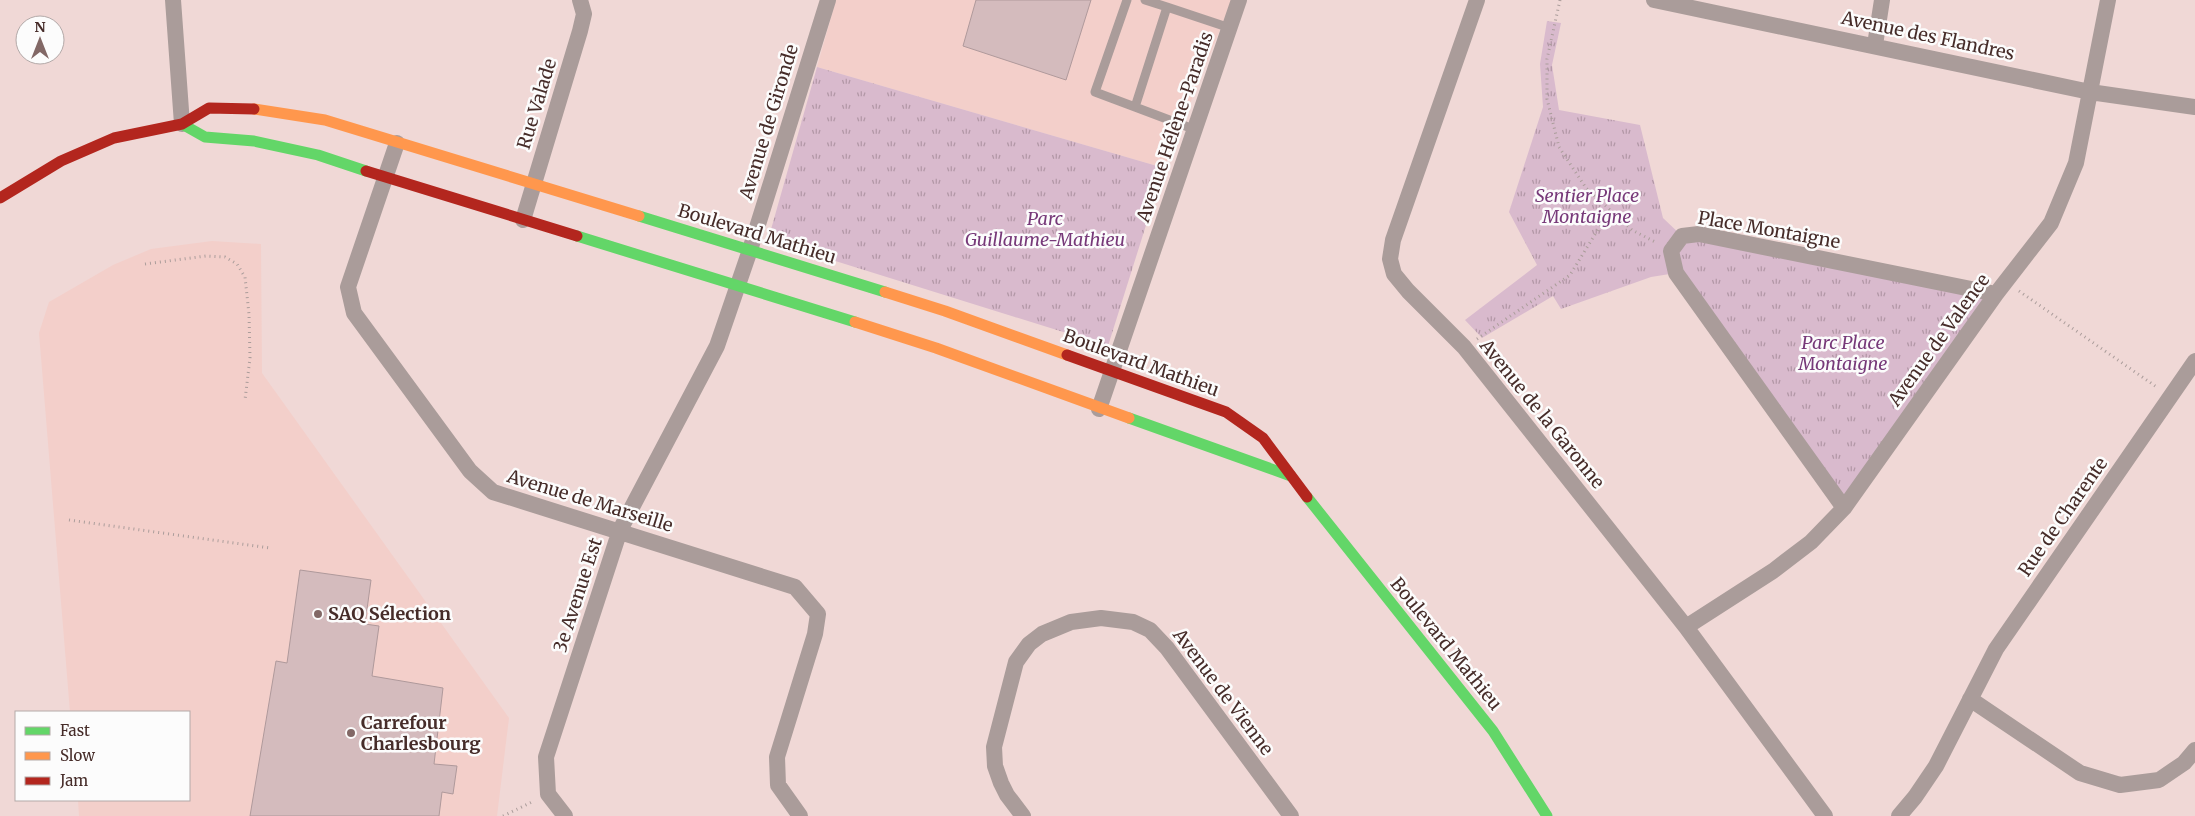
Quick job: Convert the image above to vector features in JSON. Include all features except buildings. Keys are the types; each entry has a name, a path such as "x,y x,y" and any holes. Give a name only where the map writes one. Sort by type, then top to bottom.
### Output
{"street":[{"path":"173,0 182,124 205,137 254,141 318,155 386,178 737,284 936,348 1099,409 1290,476"},
{"name":"Rue Valade","path":"523,220 580,31 584,14 580,0"},
{"name":"Avenue de Gironde","path":"737,284 750,250 828,0"},
{"name":"Avenue Hélène-Paradis","path":"1099,409 1240,0"},
{"name":"Avenue de la Garonne","path":"1477,0 1393,240 1390,259 1394,274 1408,292 1464,347 1686,627 1825,816"},
{"name":"Avenue des Flandres","path":"1654,0 1875,45 2090,92 2195,107"},
{"path":"1875,45 1882,0"},
{"name":"Avenue de Valence","path":"1686,627 1772,572 1812,542 1844,508 2000,288 2051,223 2076,163 2108,0"},
{"name":"Boulevard Mathieu","path":"0,198 61,161 114,138 182,124 209,108 260,109 325,120 750,250 945,312 1113,370 1226,412 1263,438 1290,476 1493,731 1547,816"},
{"name":"Avenue de Marseille","path":"397,143 348,287 354,313 470,471 493,492 620,530 795,587 818,614 815,634 777,757 778,785 800,816"},
{"name":"Place Montaigne","path":"1672,251 1682,236 1698,234 2000,288"},
{"path":"1672,251 1676,273 1844,508"},
{"name":"3e Avenue Est","path":"548,794 546,757 620,530 717,346 737,284"},
{"name":"Rue de Charente","path":"1899,816 1915,797 1936,766 1996,649 2195,361"},
{"name":"Avenue de Vienne","path":"1023,816 1007,795 1001,783 995,766 994,747 1016,662 1029,644 1042,634 1071,622 1101,618 1133,622 1150,630 1167,648 1291,816"},
{"path":"1970,699 2080,773 2120,785 2159,780 2184,763 2195,750"},
{"path":"548,794 565,816"}],"lane":[{"path":"1127,0 1095,92 1196,130"},
{"path":"1145,0 1230,28"},
{"path":"1135,107 1167,7"}],"path":[{"path":"1560,0 1547,59 1546,99 1559,147 1586,188 1632,230 1672,251"},
{"path":"1464,347 1570,275 1610,210"},
{"path":"144,264 206,256 224,257 237,264 245,277 249,314 250,358 244,400"},
{"path":"2000,288 2170,396"},
{"path":"69,520 270,548"},
{"path":"503,816 548,794"}],"shaded area":[{"path":"836,0 1232,0 1164,168 817,67"},
{"path":"212,241 261,244 262,373 509,718 497,816 79,816 78,801 190,801 190,711 70,711 39,333 49,302 113,265 151,249"}],"green space":[{"name":"Parc Place Montaigne","path":"1547,21 1561,23 1552,65 1559,110 1640,125 1663,218 1682,236 1996,294 1844,508 1676,273 1651,277 1561,309 1553,296 1482,338 1465,320 1537,265 1509,212 1543,107 1540,64"},
{"name":"Parc Guillaume-Mathieu","path":"817,67 1164,168 1108,346 768,240"}],"traffic: fast":[{"path":"182,124 205,137 254,141 318,155 366,171"},
{"path":"639,216 885,292"},
{"path":"577,236 855,322"},
{"path":"1129,418 1291,476"},
{"path":"1307,497 1493,731 1547,816"}],"traffic: slow":[{"path":"254,109 325,120 639,216"},
{"path":"885,292 945,311 1067,355"},
{"path":"855,322 936,348 1129,418"}],"traffic: jam":[{"path":"0,198 61,161 114,138 182,124 209,108 254,109"},
{"path":"366,171 577,236"},
{"path":"1067,355 1226,412 1263,438 1307,497"}],"place":[{"name":"SAQ Sélection","path":"318,614"},
{"name":"Carrefour Charlesbourg","path":"351,733"}],"park label":[{"name":"Sentier Place Montaigne","path":"1587,206"}]}
